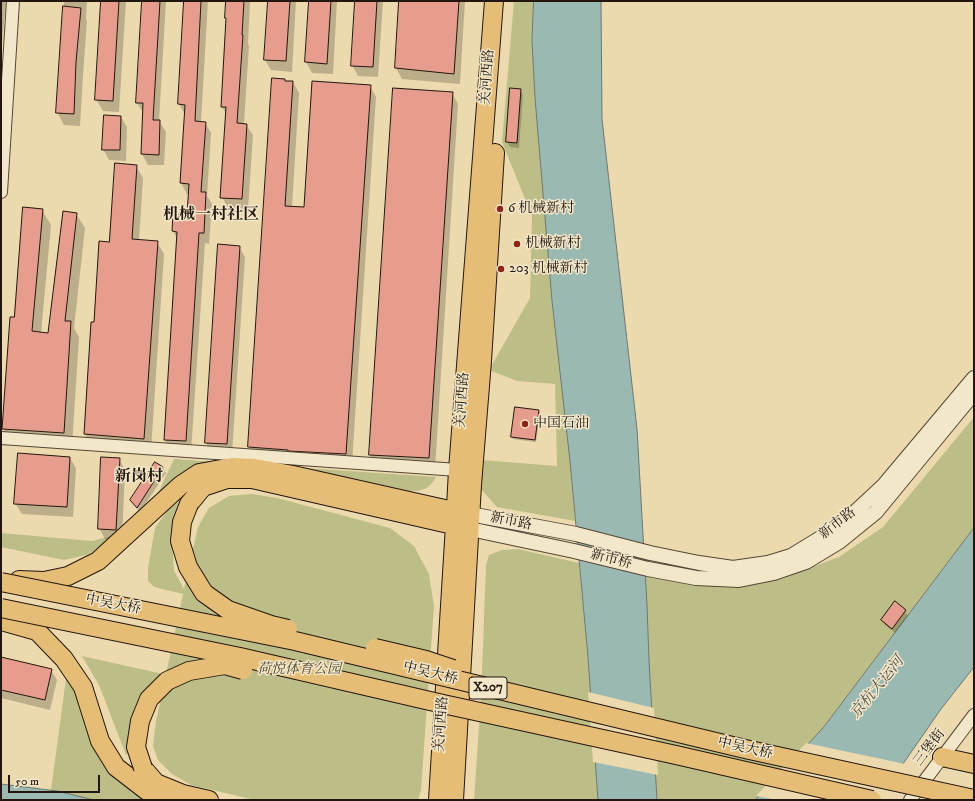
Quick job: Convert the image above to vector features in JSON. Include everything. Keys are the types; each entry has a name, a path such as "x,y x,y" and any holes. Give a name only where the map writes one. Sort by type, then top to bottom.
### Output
{"main road":[{"name":"关河西路","path":"454,800 463,520 458,470 494,1"},
{"name":"关河西路","path":"438,800 463,520 482,361 506,1"},
{"path":"1,579 44,581 68,576 98,561 181,485 199,473 232,467 255,468 301,477 463,520"},
{"path":"463,520 252,480 227,480 203,487 189,504 182,522 180,541 188,567 204,593 228,610 271,625 426,660 554,704"},
{"name":"中吴大桥","path":"1,582 294,641 745,750 974,799"},
{"name":"中吴大桥","path":"1,608 240,657 442,704 676,755 872,800"},
{"path":"1,621 37,631 64,659 83,687 100,741 116,767 147,791 167,800"},
{"path":"209,800 183,794 156,783 143,768 136,747 140,721 149,699 167,681 189,671 225,665 326,689 475,719 547,727"},
{"path":"942,757 974,764"}],"street":[{"path":"1,192 13,1"},
{"name":"新市路","path":"650,553 733,568 768,563 791,556 840,526 884,485 974,378"},
{"name":"新市路","path":"648,569 696,578 739,580 774,573 806,562 839,542 876,512 974,393"},
{"path":"1,438 458,470"},
{"name":"新市路","path":"463,520 576,534"},
{"name":"新市路","path":"463,520 574,551"},
{"name":"新市桥","path":"576,534 650,553"},
{"name":"新市桥","path":"574,551 648,569"},
{"name":"三堡街","path":"910,800 974,715"}],"green space":[{"path":"514,1 534,1 532,40 535,98 552,301 570,461 575,521 497,507 480,488 481,460 557,466 555,384 517,381 489,370 530,298 532,216 502,142"},
{"path":"974,417 974,528 823,728 755,800 657,800 645,573 708,586 744,585 791,575 839,557 883,527"},
{"path":"174,459 436,477 430,486 423,490 404,491 229,464 152,506"},
{"name":"荷悦体育公园","path":"188,494 172,544 174,571 184,589 198,527 209,508 229,496 252,494 277,498 390,528 414,546 429,574 434,606 421,790 418,800 255,800 191,785 172,774 158,760 153,746 156,721 183,594 154,587 148,581 148,568 155,528 167,511"},
{"path":"1,533 92,541 119,534 104,546 86,555 64,560 1,547"},
{"path":"518,549 579,563 588,657 598,800 474,800 481,697 486,565 489,555 502,550"},
{"path":"82,656 163,674 145,690 135,707 130,728 131,752 126,755 99,685"},
{"path":"67,671 109,771 133,793 149,800 94,800 51,790"}],"water":[{"path":"534,1 601,1 602,119 637,429 657,800 598,800 588,657 570,461 552,301 535,98 532,40"},
{"name":"京杭大运河","path":"974,528 974,667 941,709 878,800 755,800 823,728"},
{"path":"1,784 57,791 94,800 1,800"}],"pier":[{"path":"588,692 654,708 658,775 593,762"},
{"path":"806,743 905,764 881,800 778,800 756,796"}],"building":[{"path":"101,1 119,1 113,101 95,100"},
{"path":"142,1 160,1 153,120 160,120 159,155 141,154 143,103 136,103"},
{"path":"184,1 201,1 195,121 206,122 201,192 206,192 204,233 199,233 186,441 164,440 177,232 172,231 173,214 187,215 189,184 180,183 185,105 178,104"},
{"path":"226,1 244,1 237,123 247,124 242,199 220,198 226,107 221,107"},
{"path":"268,1 290,1 286,61 264,60"},
{"path":"309,1 331,1 327,64 305,62"},
{"path":"355,1 377,1 373,67 351,66"},
{"path":"399,1 459,1 454,74 395,68"},
{"path":"63,6 81,8 76,62 74,114 56,113"},
{"path":"272,78 293,81 285,206 304,207 312,81 371,85 346,454 248,447"},
{"path":"393,88 453,92 429,458 369,455"},
{"path":"510,88 521,89 517,143 506,142"},
{"path":"104,115 121,116 120,150 102,150"},
{"path":"115,163 137,165 132,239 158,241 144,439 84,434 91,322 94,322 99,241 109,242"},
{"path":"23,207 43,209 32,331 48,333 63,211 77,213 65,321 71,321 64,433 2,429 10,317 14,317"},
{"path":"218,244 240,246 227,444 205,443"},
{"name":"中国石油","path":"515,407 539,410 535,440 511,437"},
{"path":"18,453 70,457 67,507 14,504"},
{"path":"101,457 120,458 116,530 98,529"},
{"path":"155,462 163,467 137,508 130,500"},
{"path":"895,601 906,610 892,629 881,620"},
{"path":"1,657 52,669 45,700 1,690"}],"place":[{"name":"6 机械新村","path":"500,209"},
{"name":"机械新村","path":"517,244"},
{"name":"203 机械新村","path":"501,269"},
{"name":"中国石油","path":"525,424"}],"district":[{"name":"机械一村社区","path":"211,216"},
{"name":"新岗村","path":"139,478"}]}
